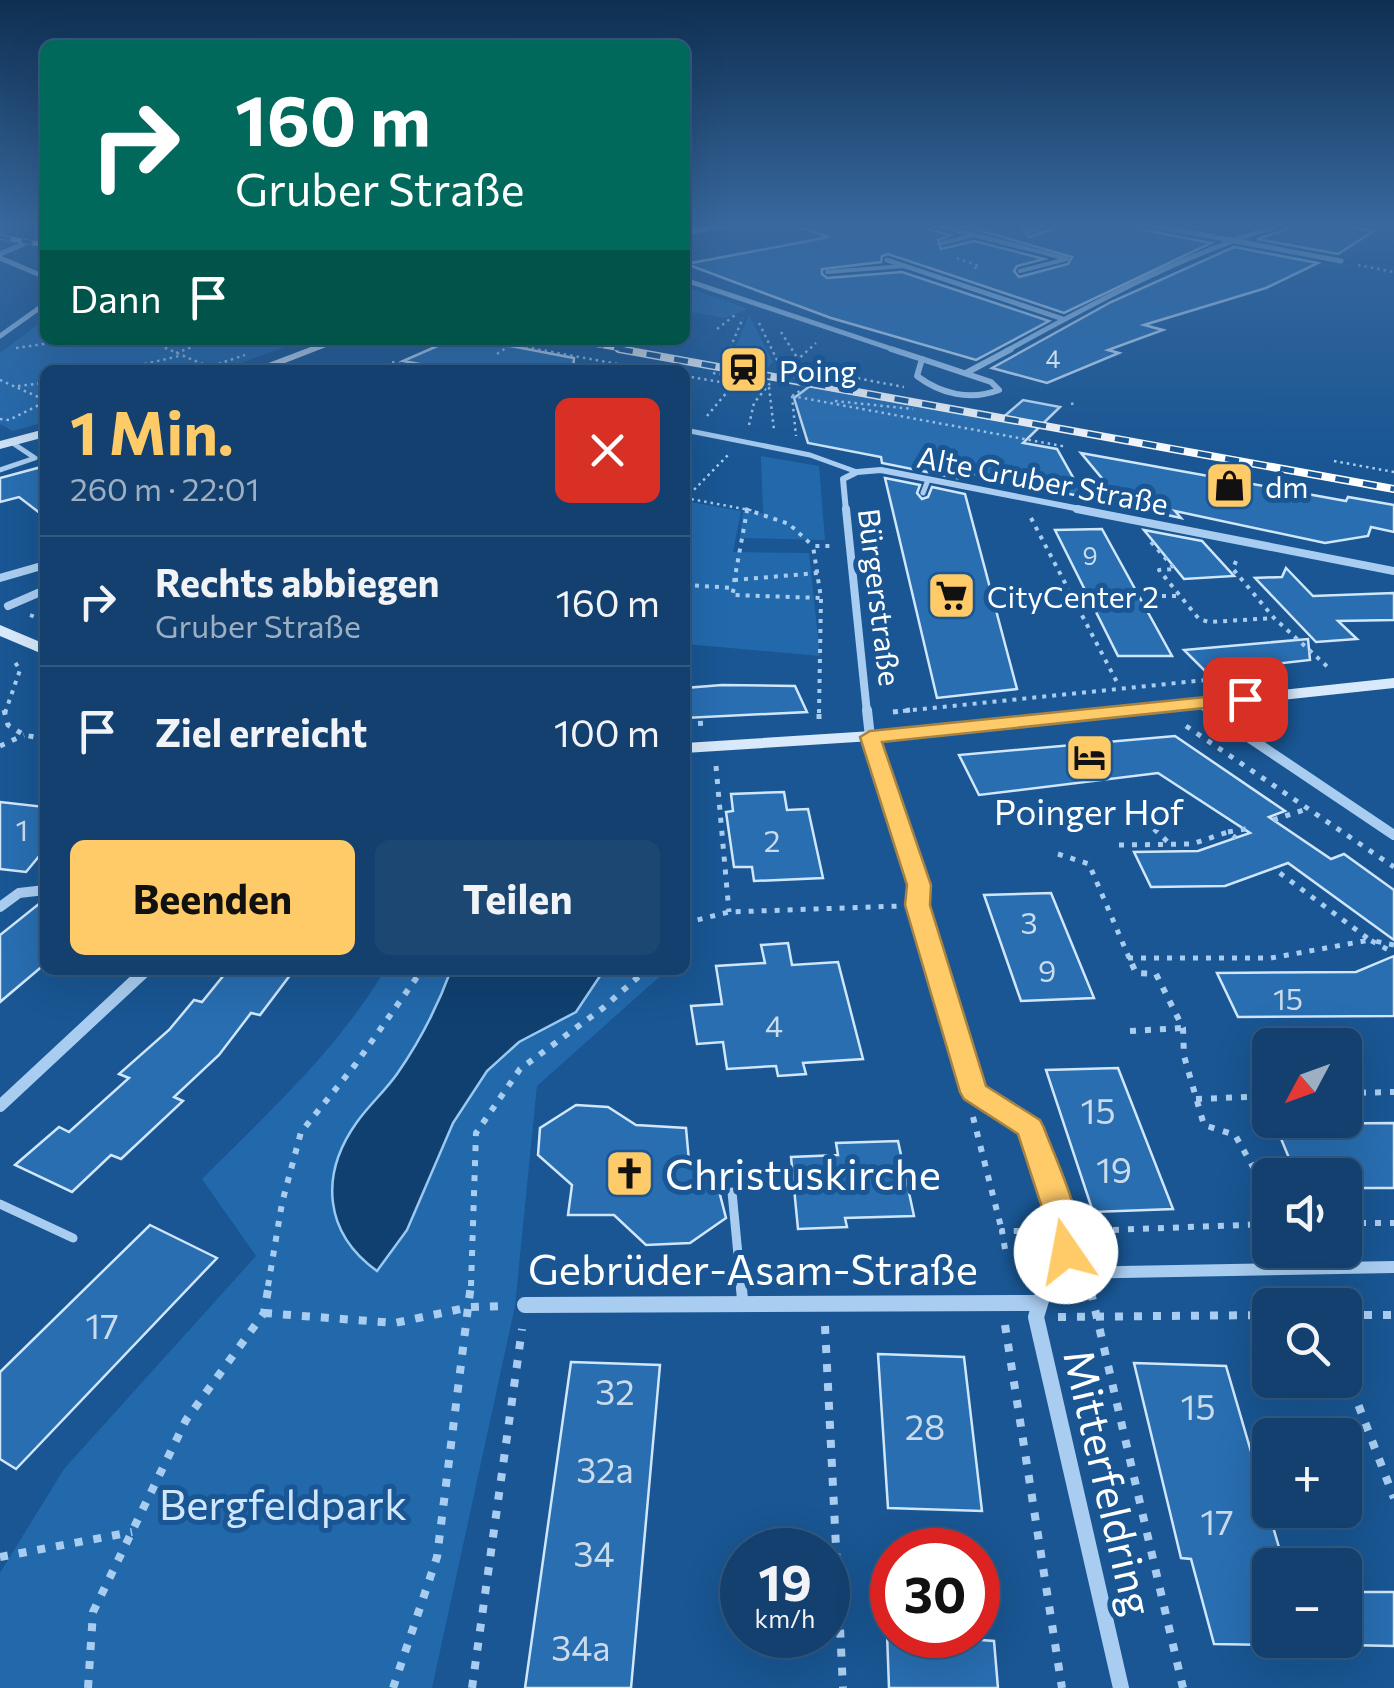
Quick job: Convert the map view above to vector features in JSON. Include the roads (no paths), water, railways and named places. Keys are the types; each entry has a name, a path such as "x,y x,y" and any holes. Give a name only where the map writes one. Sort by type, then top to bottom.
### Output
{"street":[{"path":"750,302 965,373 999,387 996,392 980,396 941,390 917,376 922,359"},
{"path":"1011,302 1063,318"},
{"path":"965,373 1098,302"},
{"path":"0,336 40,308"},
{"path":"270,365 326,345"},
{"path":"6,444 40,434"},
{"name":"Alte Gruber Straße","path":"857,472 880,470 1394,571"},
{"name":"Bürgerstraße","path":"857,472 843,479 842,486 870,737"},
{"path":"0,578 40,566"},
{"path":"8,606 40,592"},
{"path":"0,630 40,648"},
{"path":"690,748 870,737 1394,683"},
{"path":"1202,704 1220,722 1394,835"},
{"path":"870,737 919,885 918,905 974,1092 1030,1128 1065,1232 1067,1273"},
{"path":"0,907 19,892 40,890"},
{"path":"0,1106 141,975"},
{"path":"1037,1310 1046,1284 1067,1273 1394,1267"},
{"name":"Gebrüder-Asam-Straße","path":"525,1304 1001,1301 1037,1310"},
{"name":"Mitterfeldring","path":"1037,1310 1121,1688"}],"lane":[{"name":"Alte Gruber Straße","path":"690,431 810,455 857,472"},
{"path":"0,470 35,458 6,444"},
{"path":"923,493 928,480"},
{"path":"732,1192 743,1304"},
{"path":"0,1204 72,1238"}],"railway":[{"path":"599,345 632,351"},
{"path":"619,349 1394,489"}],"place":[{"name":"Poing","path":"744,369"},
{"name":"dm","path":"1230,485"},
{"name":"CityCenter 2","path":"952,595"},
{"name":"Poinger Hof","path":"1089,758"},
{"name":"Christuskirche","path":"630,1173"}],"park label":[{"name":"Bergfeldpark","path":"283,1503"}]}
